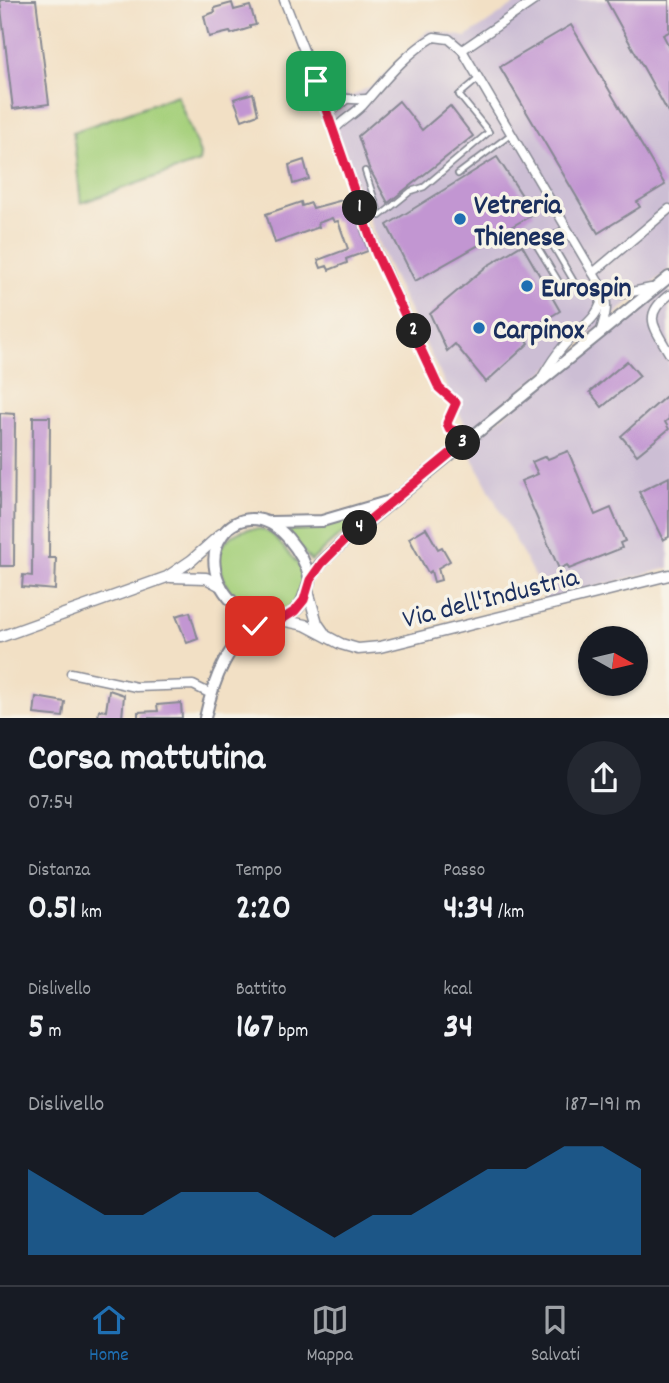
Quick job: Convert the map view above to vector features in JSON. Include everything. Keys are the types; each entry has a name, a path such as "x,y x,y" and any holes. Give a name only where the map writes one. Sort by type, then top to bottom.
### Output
{"main road":[{"path":"205,718 221,669 243,636 265,622 281,620 300,606 322,563 345,540 669,277"},
{"path":"265,622 245,614 221,586 215,572 213,556 221,534 238,522 322,521 396,499"},
{"path":"271,522 293,544 304,561 309,586"},
{"path":"232,599 238,622 235,646"}],"street":[{"path":"284,0 316,81 376,253 439,388 456,403"},
{"path":"462,50 535,0"},
{"path":"333,131 418,46 434,37 449,39 462,50 603,289 606,314 600,333"},
{"path":"316,81 328,93 345,100 366,99"},
{"path":"327,115 345,100"},
{"path":"327,115 339,118 349,116"},
{"path":"593,274 668,207"},
{"path":"603,289 622,294 657,286"},
{"path":"535,387 562,347 586,327 597,313 603,298 603,289"},
{"path":"669,295 656,305 653,312 653,324 669,353"},
{"path":"0,637 167,577 192,560 221,534"},
{"name":"Via dell'Industria","path":"281,620 305,625 341,644 358,649 380,647 669,575"},
{"path":"167,577 206,578 221,586"},
{"path":"309,586 317,623 324,634"},
{"path":"71,673 136,687 194,685 211,694"}],"lane":[{"path":"365,171 380,216 411,191 424,187 489,132 459,95 478,79"},
{"path":"458,174 510,135"},
{"path":"549,239 573,280 562,287 537,246 566,229"}],"path":[{"path":"456,403 447,423 449,429 457,431 463,443"}],"shaded area":[{"path":"521,0 669,0 669,270 469,433 390,271 319,80 350,97 375,84 428,30 466,37"},
{"path":"669,281 669,568 545,600 466,446"}],"green space":[{"path":"177,95 200,154 199,162 81,203 73,132"},
{"path":"383,504 334,540 311,561 286,529 324,525"},
{"path":"248,529 261,529 272,534 298,564 303,575 294,606 274,614 257,614 242,605 229,589 220,569 220,552 229,538"}],"building":[{"path":"0,0 36,0 49,104 13,109"},
{"path":"606,0 669,0 669,32 663,35 669,46 669,114"},
{"path":"232,3 234,10 250,6 256,25 231,34 230,32 209,37 204,16 215,12 214,8"},
{"path":"571,25 665,185 637,202 640,207 598,233 500,67"},
{"path":"253,93 258,114 242,120 234,99"},
{"path":"399,101 422,130 450,106 473,136 388,203 369,168 358,136"},
{"name":"Vetreria Thienese","path":"497,157 534,214 415,281 387,225"},
{"path":"304,160 309,179 293,184 289,165"},
{"path":"350,198 368,251 346,259 347,263 329,270 327,266 321,268 318,260 348,249 338,221 334,222 332,218 318,223 319,227 275,243 266,214 301,202 302,206 311,203 313,208"},
{"name":"Carpinox","path":"522,245 560,311 523,333 529,343 486,382 455,344 447,351 430,314 487,266"},
{"path":"627,361 640,376 602,407 590,392"},
{"path":"665,397 669,402 669,419 665,422 669,429 637,455 621,436"},
{"path":"0,413 15,414 14,566 0,566"},
{"path":"33,417 50,417 49,558 56,558 55,590 22,587 23,575 32,576"},
{"path":"568,451 595,515 611,508 625,541 620,543 622,548 569,569 567,565 559,569 521,481 538,474 532,462"},
{"path":"669,477 669,537 663,540 639,492"},
{"path":"426,528 438,549 442,547 450,561 438,568 441,580 434,582 431,571 428,573 409,538"},
{"path":"190,612 198,639 187,643 176,616"},
{"path":"109,690 124,695 122,718 98,718 99,710 106,711"},
{"path":"36,697 65,702 63,717 34,714"},
{"path":"181,703 182,718 138,718 138,712 158,711 157,705"}],"place":[{"name":"Vetreria Thienese","path":"460,219"},
{"name":"Eurospin","path":"527,286"},
{"name":"Carpinox","path":"479,328"}],"route":[{"path":"255,626 281,620 295,611 304,600 310,580 322,563 345,540 463,443 457,431 449,429 447,423 456,403 439,388 376,253 316,81"}]}
